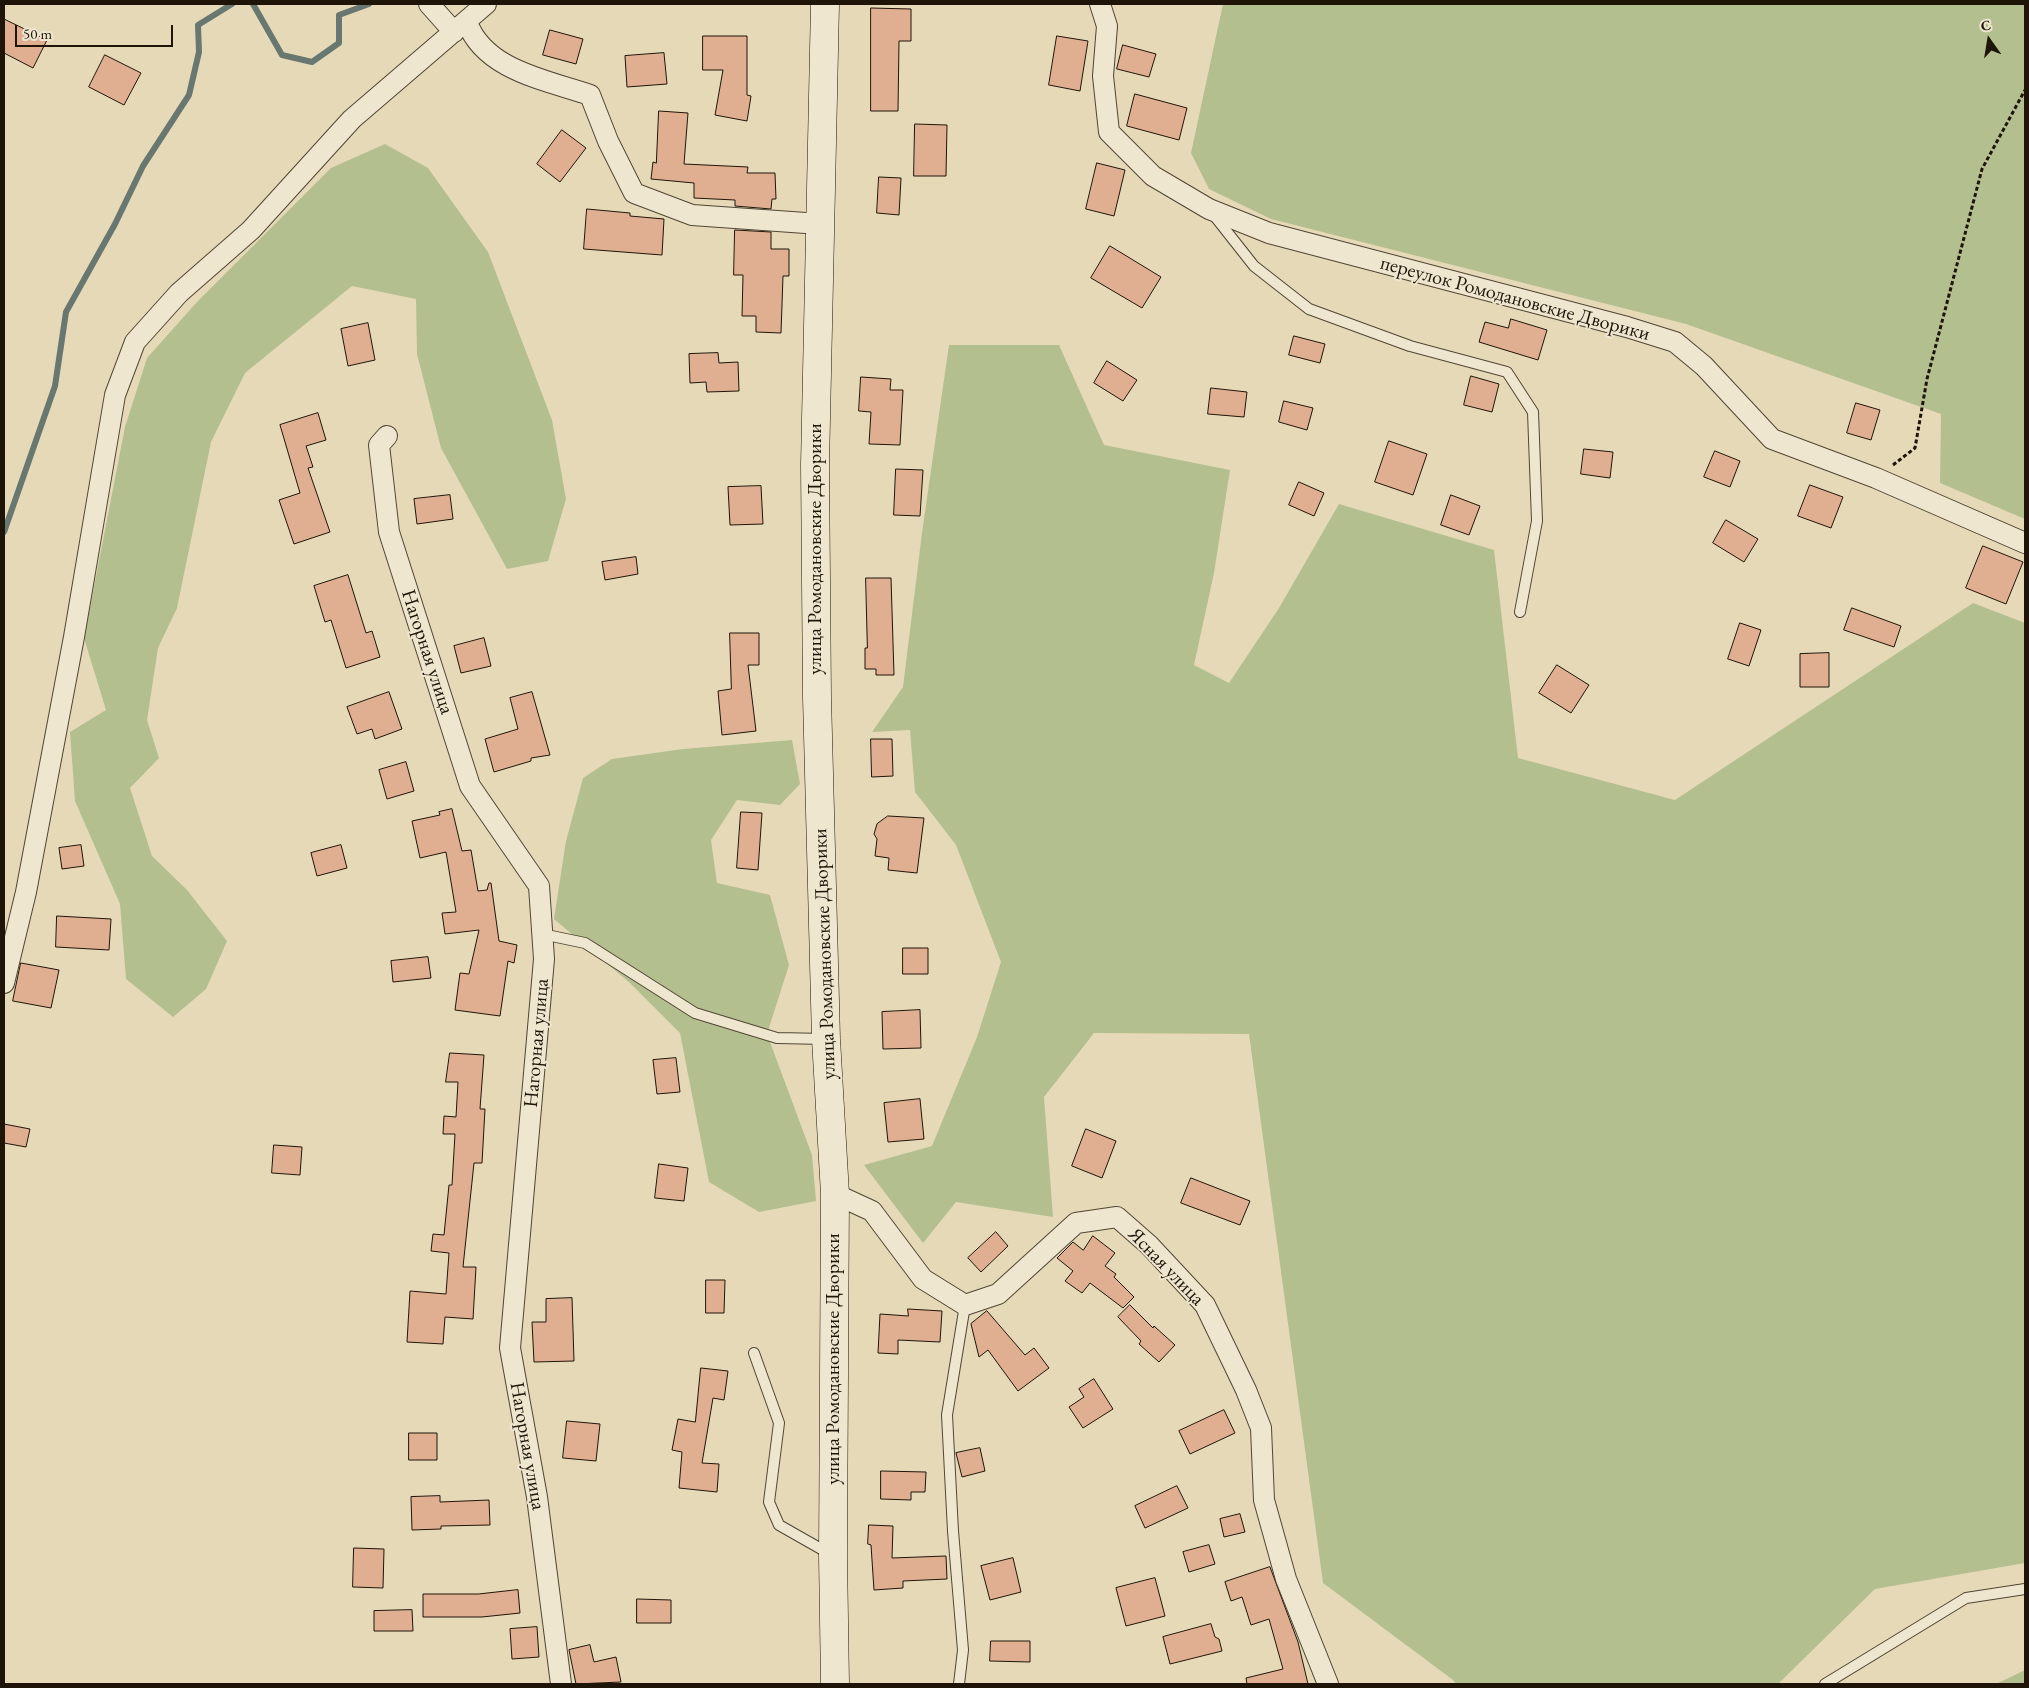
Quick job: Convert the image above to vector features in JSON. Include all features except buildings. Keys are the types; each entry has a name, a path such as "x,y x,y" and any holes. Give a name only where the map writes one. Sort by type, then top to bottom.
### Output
{"street":[{"path":"429,4 460,27 488,54 521,72 590,95 608,141 634,193 692,215 820,224"},
{"path":"4,983 28,882 72,647 115,395 135,342 180,293 251,230 352,119 486,4"},
{"name":"улица Ромодановские Дворики","path":"825,4 815,484 817,697 826,1039 835,1194 833,1556 835,1684"},
{"name":"переулок Ромодановские Дворики","path":"1100,4 1107,26 1103,76 1109,132 1153,176 1209,209 1269,233 1627,327 1675,342 1704,366 1772,439 1876,478 2025,543"},
{"name":"Нагорная улица","path":"387,436 379,445 389,532 470,786 539,886 544,959 510,1348 537,1497 561,1684"},
{"path":"835,1194 872,1211 923,1279 965,1305"},
{"name":"Ясная улица","path":"965,1305 998,1294 1076,1223 1117,1217 1149,1245 1205,1305 1246,1390 1261,1428 1264,1500 1286,1579 1328,1684"}],"lane":[{"path":"1209,209 1254,266 1309,309 1410,346 1507,372 1534,412 1537,521 1520,612"},
{"path":"542,934 585,943 695,1014 777,1038 826,1039"},
{"path":"959,1684 963,1650 953,1530 947,1415 965,1305"},
{"path":"754,1353 779,1423 769,1502 778,1525 833,1556"},
{"path":"1825,1684 1966,1598 2025,1589"}],"path":[{"path":"1876,478 1915,448 1927,379 1982,170 2025,90"}],"green space":[{"path":"1223,4 2025,4 2025,519 1940,483 1941,414 1686,324 1271,219 1209,189 1191,153"},
{"path":"385,144 428,168 488,252 552,420 566,499 548,561 507,569 441,448 417,354 416,299 352,286 245,373 211,442 177,608 158,648 147,720 159,758 130,788 152,856 187,890 227,941 206,989 173,1017 126,979 120,904 75,801 70,732 106,710 84,638 125,427 147,358 197,302 331,168"},
{"path":"949,345 1059,345 1104,445 1230,470 1214,573 1194,665 1229,683 1279,608 1339,504 1494,550 1518,758 1675,800 1973,603 2025,623 2025,1563 1875,1589 1778,1684 1456,1684 1323,1583 1249,1034 1094,1033 1044,1097 1053,1217 956,1202 923,1243 864,1165 932,1146 977,1037 1001,962 956,845 915,792 910,730 872,732 903,687 922,533"},
{"path":"792,740 800,784 780,805 737,800 711,840 717,883 770,895 789,965 767,1034 812,1155 816,1201 759,1212 709,1182 680,1033 630,983 554,919 566,841 583,778 612,759 683,749"},
{"path":"2025,1670 2025,1684 1996,1684"}],"waterway":[{"path":"4,532 55,386 66,312 115,224 143,166 189,95 199,52 198,25 232,4"},
{"path":"253,4 282,55 312,62 339,43 339,15 369,4"}]}
